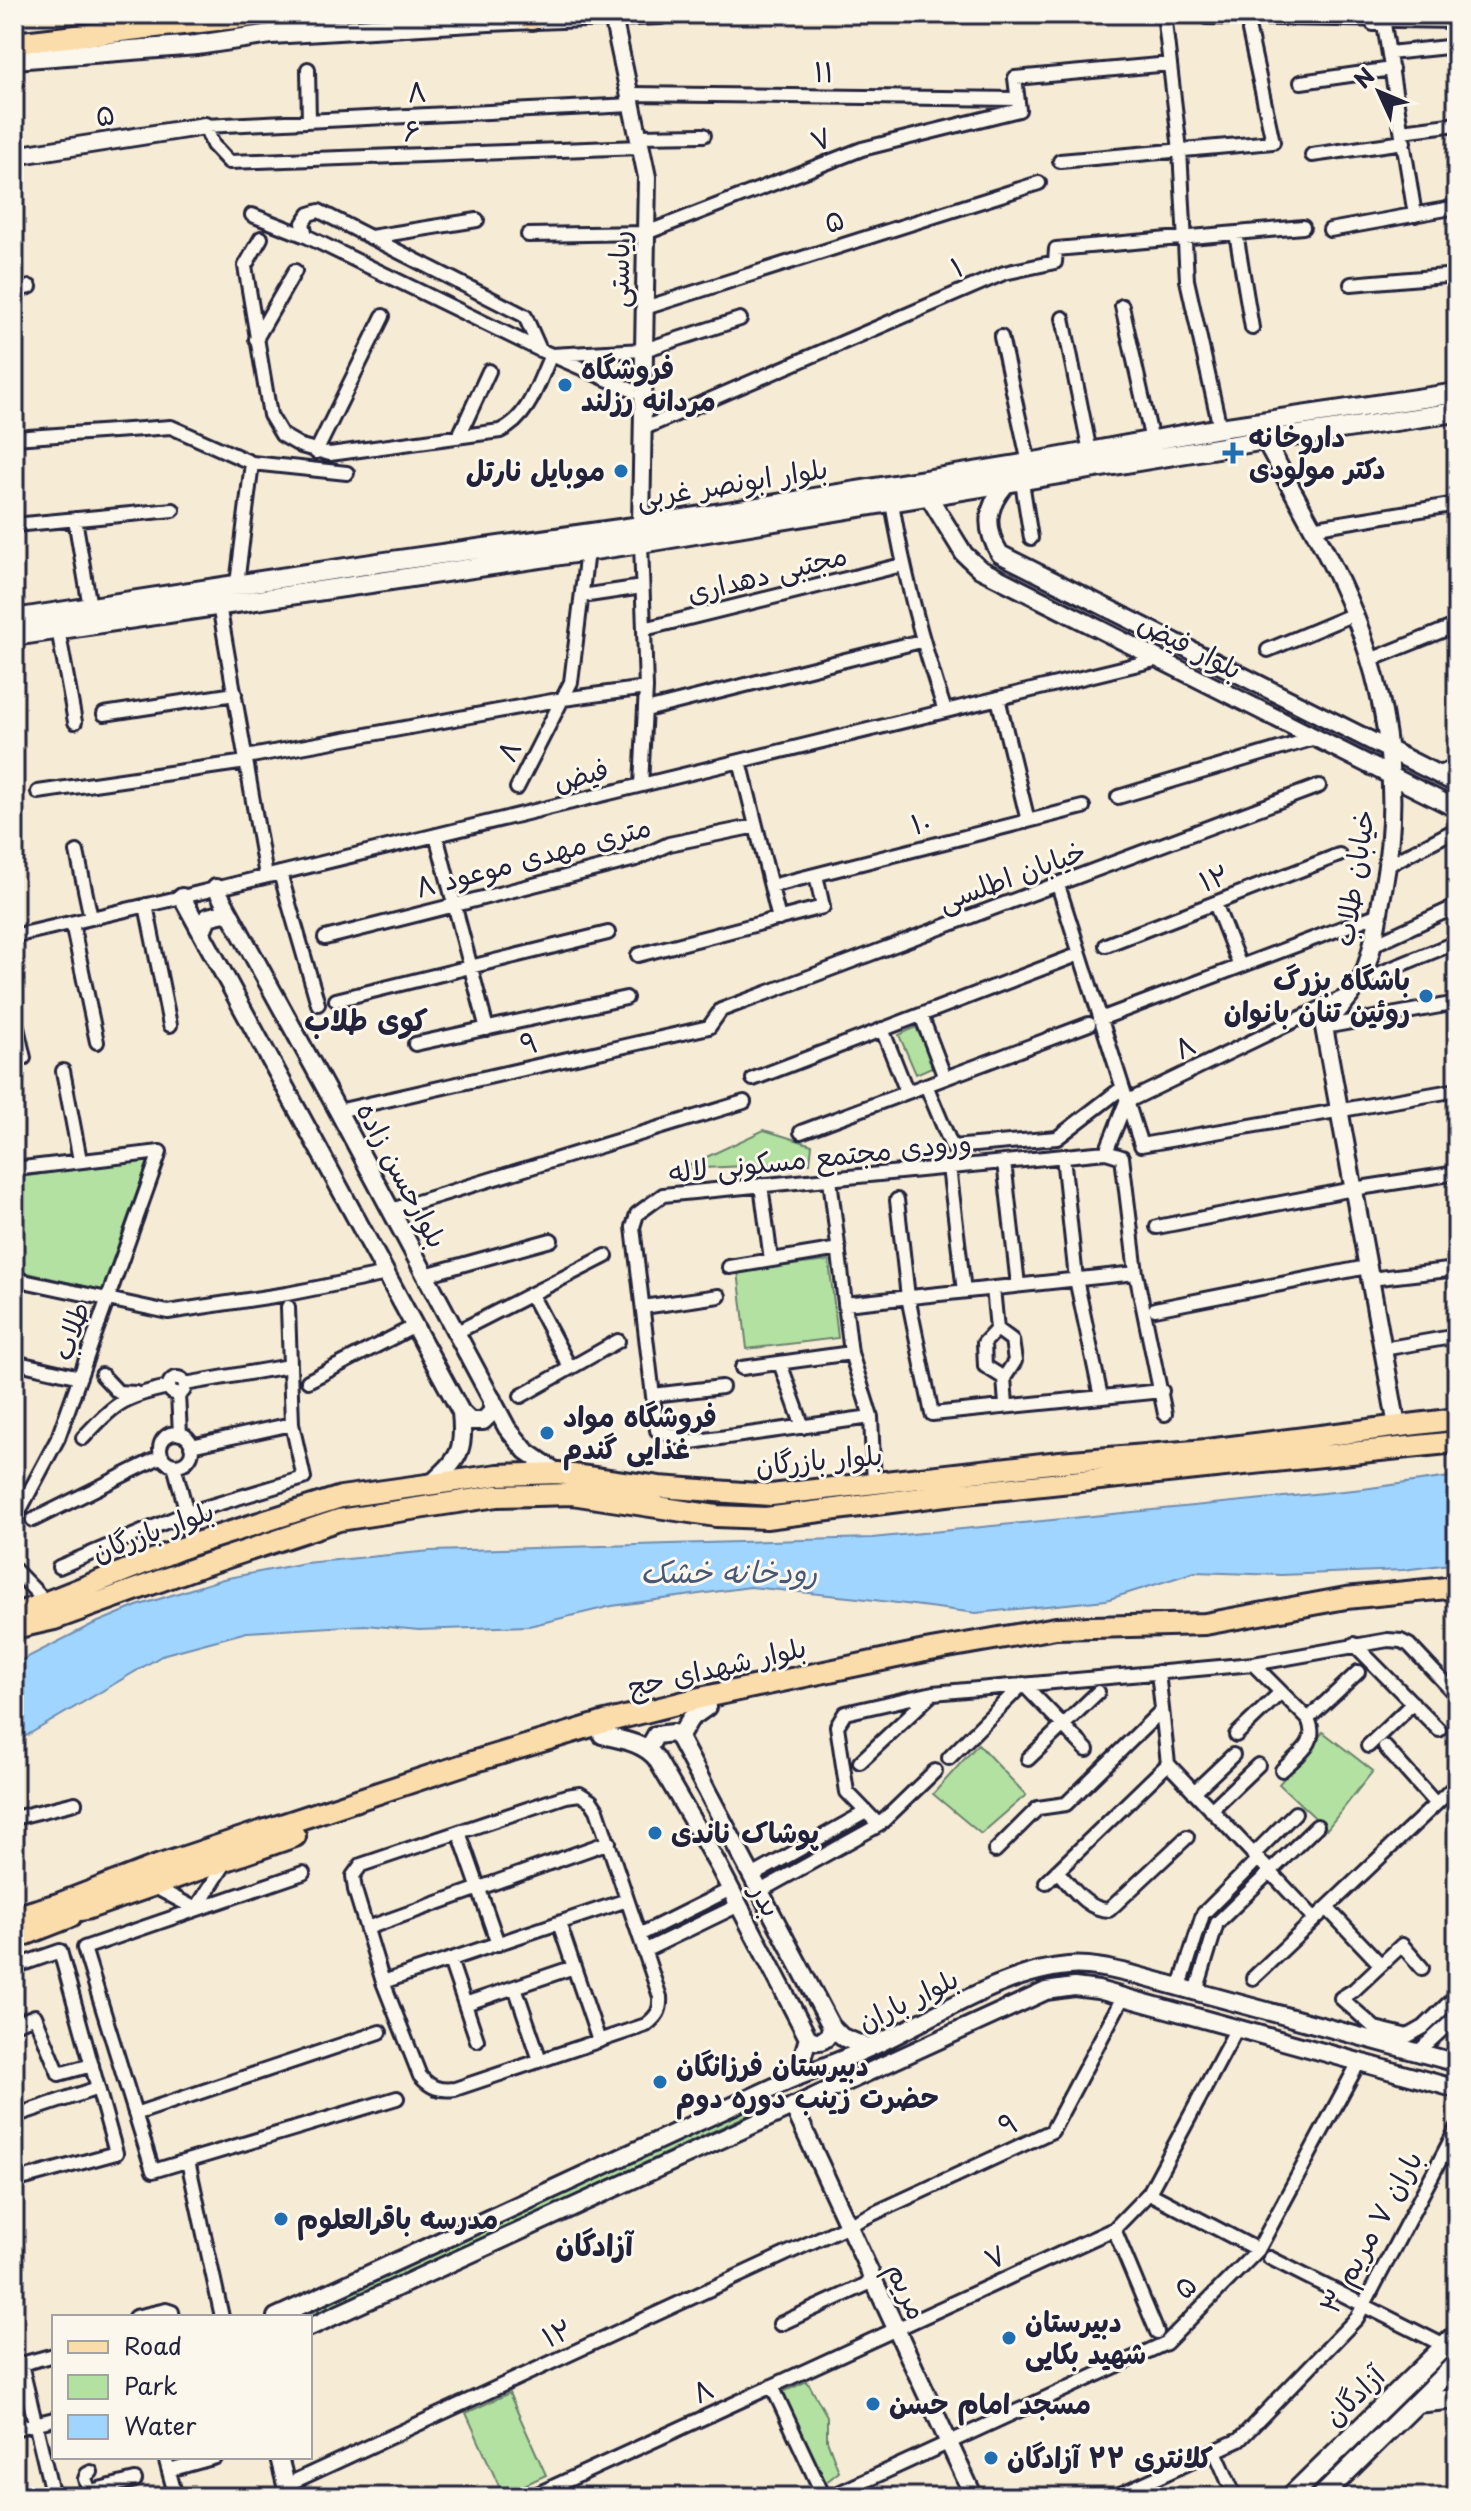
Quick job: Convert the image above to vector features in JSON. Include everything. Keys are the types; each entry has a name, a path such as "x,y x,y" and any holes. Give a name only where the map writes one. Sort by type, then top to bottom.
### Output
{"main road":[{"path":"14,43 270,14"},
{"path":"14,59 197,45 271,34 525,17 660,14"},
{"path":"1207,14 1457,18"},
{"name":"بلوار ابونصر غربی","path":"14,619 237,584 587,551 641,535 1220,428 1457,393"},
{"name":"بلوار ابونصر غربی","path":"14,636 219,605 380,572 892,503 1265,440 1457,412"},
{"name":"بلوار بازرگان","path":"14,1631 190,1545 341,1497 498,1475 558,1473 659,1487 756,1495 1060,1462 1207,1450 1457,1419"},
{"name":"بلوار بازرگان","path":"14,1615 50,1611 198,1567 339,1520 497,1496 572,1494 716,1516 766,1518 1457,1442"},
{"path":"1057,1484 1060,1462"},
{"name":"بلوار شهدای حج","path":"14,1926 469,1763 700,1698 910,1654 1056,1628 1205,1624 1346,1598 1457,1587"},
{"name":"بلوار شهدای حج","path":"14,1917 58,1904 153,1886 406,1796 602,1735 707,1707 931,1662 1056,1642 1206,1634 1348,1609 1457,1598"},
{"path":"14,1607 50,1611"},
{"path":"14,1907 49,1897 85,1901"},
{"path":"14,1939 85,1901"},
{"name":"آزادگان","path":"1290,2497 1451,2340"},
{"name":"آزادگان","path":"1321,2497 1457,2363"},
{"path":"1416,2403 1457,2399"}],"street":[{"path":"1164,14 1180,150 1187,280 1220,428"},
{"name":"ریاستی","path":"613,17 647,177 641,535"},
{"path":"1330,24 1384,24 1415,215"},
{"path":"1060,161 1273,142 1249,31"},
{"path":"1389,53 1457,46"},
{"path":"1018,104 1015,78 1170,64"},
{"path":"308,69 309,121"},
{"path":"1301,82 1392,69"},
{"name":"۱۱","path":"631,99 1018,104"},
{"name":"۸","path":"205,126 631,99"},
{"name":"۷","path":"646,233 862,149 1018,104"},
{"path":"1312,155 1457,124"},
{"name":"۶","path":"205,126 213,145 229,162 640,141"},
{"name":"۵","path":"14,156 205,126"},
{"path":"640,141 704,135"},
{"name":"۵","path":"645,308 1039,183"},
{"path":"1330,230 1457,207"},
{"path":"261,238 245,266 270,415 282,435 316,452 330,454 500,431 515,424 524,413 546,353 525,316 319,211 309,214 303,223 306,236"},
{"path":"252,215 306,236 546,353 643,395"},
{"path":"371,237 477,220"},
{"name":"۱","path":"642,429 1004,273 1055,262 1056,249 1303,227"},
{"path":"528,235 646,233"},
{"path":"1236,233 1252,328"},
{"path":"256,339 295,271"},
{"path":"1351,284 1457,275"},
{"path":"14,290 30,287"},
{"path":"1122,306 1152,441"},
{"path":"316,452 383,316"},
{"path":"1063,318 1090,452"},
{"path":"546,353 644,350 740,319"},
{"path":"1001,337 1029,463"},
{"path":"459,436 489,371"},
{"path":"14,438 171,427 252,463 347,473"},
{"name":"خیابان طلاب","path":"1265,440 1354,614 1370,660 1393,777 1393,831 1388,865 1364,973 1324,1027"},
{"path":"237,584 252,463"},
{"path":"1014,483 1031,538"},
{"name":"بلوار فیض","path":"1014,483 994,499 988,519 990,539 1000,554 1457,784"},
{"name":"بلوار فیض","path":"929,497 964,554 980,569 1457,809"},
{"path":"892,503 902,565 921,641 945,711"},
{"path":"1311,528 1457,504"},
{"path":"14,525 173,510"},
{"path":"75,519 90,607"},
{"path":"641,535 646,688 641,785"},
{"name":"۸","path":"517,788 571,682 587,551"},
{"name":"مجتبی دهداری","path":"644,629 902,565"},
{"path":"582,596 642,587"},
{"path":"1071,615 1081,595"},
{"path":"219,605 266,876"},
{"path":"1268,650 1354,614"},
{"path":"1370,660 1457,625"},
{"path":"58,629 75,722"},
{"path":"646,710 921,641"},
{"name":"فیض","path":"14,936 1159,659"},
{"path":"38,792 246,759 563,699 646,688"},
{"path":"104,714 235,694"},
{"path":"998,698 1028,821"},
{"path":"1118,797 1315,738"},
{"path":"740,761 779,919"},
{"path":"1437,774 1457,765"},
{"name":"خيابان اطلسى","path":"721,1010 1319,786"},
{"name":"۱۰","path":"771,886 1083,807"},
{"name":"۸ متری مهدی موعود","path":"325,938 636,859 669,844 756,826"},
{"path":"1388,865 1457,829"},
{"path":"436,835 487,1029"},
{"path":"77,852 91,918"},
{"name":"۱۲","path":"1106,945 1339,855"},
{"path":"280,873 318,1004"},
{"path":"638,955 823,907 816,875"},
{"path":"1058,885 1080,954 1094,1021 1122,1088 1141,1145 1457,1090"},
{"name":"بلوارحسن زاده","path":"216,888 507,1428 526,1451 558,1473"},
{"path":"182,897 461,1412 470,1421 483,1421 492,1412 492,1399"},
{"path":"1215,903 1240,966"},
{"path":"146,905 170,1025"},
{"path":"1370,946 1457,906"},
{"path":"202,932 208,917 224,913 231,916"},
{"path":"801,1132 1379,914"},
{"path":"72,923 97,1042"},
{"path":"336,1000 608,933"},
{"name":"۸","path":"1126,1102 1355,988 1457,942"},
{"path":"753,1079 1080,954"},
{"path":"415,1044 626,998"},
{"path":"1397,1426 1324,1027 1457,1003"},
{"name":"۹","path":"338,1111 709,1027 721,1010"},
{"path":"14,1014 24,1058"},
{"path":"921,1015 945,1078"},
{"path":"882,1029 907,1092"},
{"path":"14,1169 80,1160 63,1071"},
{"path":"926,1085 952,1147 1057,1138 1122,1088"},
{"path":"391,1210 744,1102"},
{"path":"1126,1102 1106,1152 1122,1157 1136,1273 1165,1414"},
{"name":"طلاب","path":"14,1521 58,1438 160,1152 80,1160"},
{"name":"ورودی مجتمع مسکونی لاله","path":"871,1417 691,1442 657,1430 633,1227 637,1214 663,1195 1106,1152"},
{"path":"1063,1156 1076,1279 1101,1397"},
{"path":"1004,1162 1018,1285"},
{"path":"949,1167 964,1291"},
{"path":"1157,1227 1353,1189 1457,1173"},
{"path":"830,1179 851,1353 871,1417 874,1484"},
{"path":"761,1185 771,1260"},
{"path":"897,1200 908,1297 932,1414 1162,1391"},
{"path":"425,1275 551,1240"},
{"path":"729,1267 839,1249"},
{"path":"457,1332 606,1256"},
{"path":"1155,1309 1368,1273 1457,1269"},
{"path":"845,1304 1136,1273"},
{"path":"14,1279 168,1312 287,1294 387,1274"},
{"path":"993,1288 997,1329 1012,1340 1014,1351 1015,1361 1004,1378 1006,1405"},
{"path":"532,1296 570,1368"},
{"path":"643,1307 719,1296"},
{"path":"59,1567 187,1513 304,1478 292,1424 288,1307"},
{"path":"308,1381 415,1326"},
{"path":"997,1329 984,1343 985,1366 1004,1378"},
{"path":"1383,1349 1457,1336"},
{"path":"521,1396 618,1341"},
{"path":"742,1368 851,1353"},
{"path":"102,1375 118,1392 136,1393 178,1388 271,1368 289,1359"},
{"path":"14,1362 80,1377"},
{"path":"780,1363 803,1427"},
{"path":"653,1395 722,1387"},
{"path":"178,1388 180,1434"},
{"path":"110,1410 118,1392"},
{"path":"83,1438 110,1410 136,1393"},
{"path":"430,1485 456,1461 464,1440 461,1412"},
{"path":"191,1446 292,1424"},
{"path":"174,1465 188,1460 191,1446 187,1438 180,1434 166,1437 160,1446 162,1456 174,1465 187,1513 190,1545"},
{"path":"33,1520 162,1456"},
{"path":"14,1569 50,1611"},
{"path":"879,1825 847,1792 838,1736 839,1719 845,1713 859,1709 933,1693 1253,1664 1388,1640 1409,1645 1457,1696"},
{"path":"1354,1644 1439,1730"},
{"path":"1253,1664 1308,1719 1313,1730 1313,1738 1282,1770"},
{"path":"1158,1672 1168,1764 1315,1919"},
{"path":"1308,1719 1358,1672"},
{"path":"1023,1684 1087,1750"},
{"path":"949,1758 1023,1684"},
{"path":"1028,1759 1098,1692"},
{"path":"1236,1735 1281,1692"},
{"path":"860,1762 933,1693"},
{"path":"1368,1746 1413,1703"},
{"path":"602,1735 648,1749 656,1735 664,1732 679,1738 690,1719 707,1707"},
{"path":"995,1851 1038,1808 1066,1804 1162,1710"},
{"name":"بدر","path":"679,1738 831,2026"},
{"path":"1385,1747 1436,1804"},
{"name":"بدر","path":"648,1749 735,1897 808,2038"},
{"path":"1194,1792 1233,1755"},
{"path":"1046,1882 1168,1764"},
{"path":"1211,1810 1258,1765"},
{"path":"760,1891 879,1825 935,1771"},
{"path":"1253,1978 1457,1785"},
{"path":"580,1794 591,1801 597,1810 609,1842 660,1997 661,2008 656,2017 646,2025 455,2089 441,2091 428,2086 420,2076 383,1982 353,1876 361,1865 566,1796 580,1794"},
{"path":"14,1818 75,1803"},
{"path":"752,1876 866,1812"},
{"path":"1188,1989 1203,1914 1295,1813"},
{"path":"1188,1989 1217,1923 1317,1826"},
{"path":"459,1832 498,1944"},
{"path":"1057,1871 1089,1904 1098,1910 1109,1910 1187,1837"},
{"path":"367,1928 609,1842"},
{"path":"196,1909 228,1859"},
{"path":"772,1864 780,1880"},
{"path":"303,1873 84,1948 153,2171 397,2098"},
{"path":"153,1886 196,1909"},
{"path":"179,1898 207,1888"},
{"path":"639,1935 694,1908 735,1897"},
{"path":"644,1951 700,1924 735,1897"},
{"path":"383,1982 627,1900"},
{"path":"694,1908 700,1924"},
{"path":"1327,1908 1381,1965"},
{"path":"559,1923 599,2041"},
{"path":"1422,1968 1402,1945 1341,1998 1375,2028 1408,2036 1424,2027 1457,1995"},
{"path":"14,1967 60,1951 116,2153 14,2181"},
{"path":"450,1960 477,2040"},
{"name":"بلوار باران","path":"280,2315 635,2154 789,2080 869,2048 965,2001 1037,1971 1070,1965 1105,1968 1457,2063"},
{"path":"465,2004 574,1967"},
{"path":"515,1987 540,2060"},
{"name":"بلوار باران","path":"312,2326 1046,1991 1074,1987 1123,1997 1457,2089"},
{"name":"۹","path":"848,2226 1052,2131 1123,1997"},
{"path":"14,2024 35,2016 59,2074 92,2065"},
{"path":"1418,2052 1457,2016"},
{"path":"789,2080 799,2069 808,2038 815,2042 823,2041 830,2035 831,2026"},
{"path":"831,2026 842,2037 869,2048"},
{"path":"1157,2332 1114,2229 1149,2193 1237,2028"},
{"path":"135,2114 380,2032"},
{"name":"۵","path":"948,2442 1166,2343 1258,2250 1359,2062"},
{"path":"14,2116 98,2088"},
{"name":"مریم","path":"793,2106 974,2497"},
{"name":"باران ۷ مریم ۳","path":"1114,2497 1239,2440 1357,2318 1457,2128"},
{"path":"635,2154 644,2175"},
{"path":"188,2161 222,2315"},
{"path":"1149,2193 1258,2250"},
{"name":"۱۲","path":"287,2491 848,2226"},
{"name":"۷","path":"896,2329 1114,2229"},
{"path":"1270,2258 1364,2306 1451,2340"},
{"path":"780,2324 874,2281"},
{"path":"144,2315 166,2310 173,2315"},
{"name":"۸","path":"531,2497 896,2329"},
{"path":"52,2355 21,2364 53,2497"},
{"path":"772,2386 827,2497 948,2442"},
{"path":"14,2429 52,2420"},
{"path":"1215,2451 1235,2497"},
{"path":"176,2497 167,2463 200,2459"},
{"path":"279,2459 287,2491"},
{"path":"90,2491 85,2479 91,2472"},
{"path":"67,2497 135,2480"}],"green space":[{"path":"916,1027 934,1066 916,1074 899,1035"},
{"path":"764,1130 812,1145 810,1163 681,1169"},
{"path":"149,1158 102,1290 14,1270 14,1178"},
{"path":"829,1261 838,1338 747,1349 738,1271"},
{"path":"1323,1732 1373,1771 1327,1829 1279,1784"},
{"path":"978,1744 1026,1795 981,1834 933,1794"},
{"path":"752,2107 754,2112 312,2318 312,2315 305,2315"},
{"path":"807,2381 827,2416 827,2440 839,2472 825,2483 783,2392"},
{"path":"509,2393 546,2475 503,2495 466,2413"}],"water":[{"name":"رودخانه خشک","path":"1457,1476 1457,1563 1403,1570 1281,1575 1195,1572 1106,1600 976,1613 750,1587 612,1606 529,1626 419,1630 365,1625 247,1632 165,1654 14,1743 14,1664 91,1625 137,1606 223,1579 305,1563 431,1551 872,1538 1363,1489"}],"place":[{"name":"فروشگاه مردانه رزلند","path":"565,385"},
{"name":"داروخانه دکتر مولودی","path":"1233,453"},
{"name":"موبایل نارتل","path":"621,471"},
{"name":"باشگاه بزرگ روئین تنان بانوان","path":"1426,996"},
{"name":"فروشگاه مواد غذایی گندم","path":"547,1433"},
{"name":"پوشاک ناندی","path":"655,1833"},
{"name":"دبیرستان فرزانگان حضرت زینب دوره دوم","path":"660,2082"},
{"name":"مدرسه باقرالعلوم","path":"281,2219"},
{"name":"دبیرستان شهید بکایی","path":"1009,2338"},
{"name":"مسجد امام حسن","path":"873,2404"},
{"name":"کلانتری ۲۲ آزادگان","path":"991,2458"}],"district":[{"name":"کوی طلاب","path":"366,1021"},
{"name":"آزادگان","path":"594,2246"}]}
